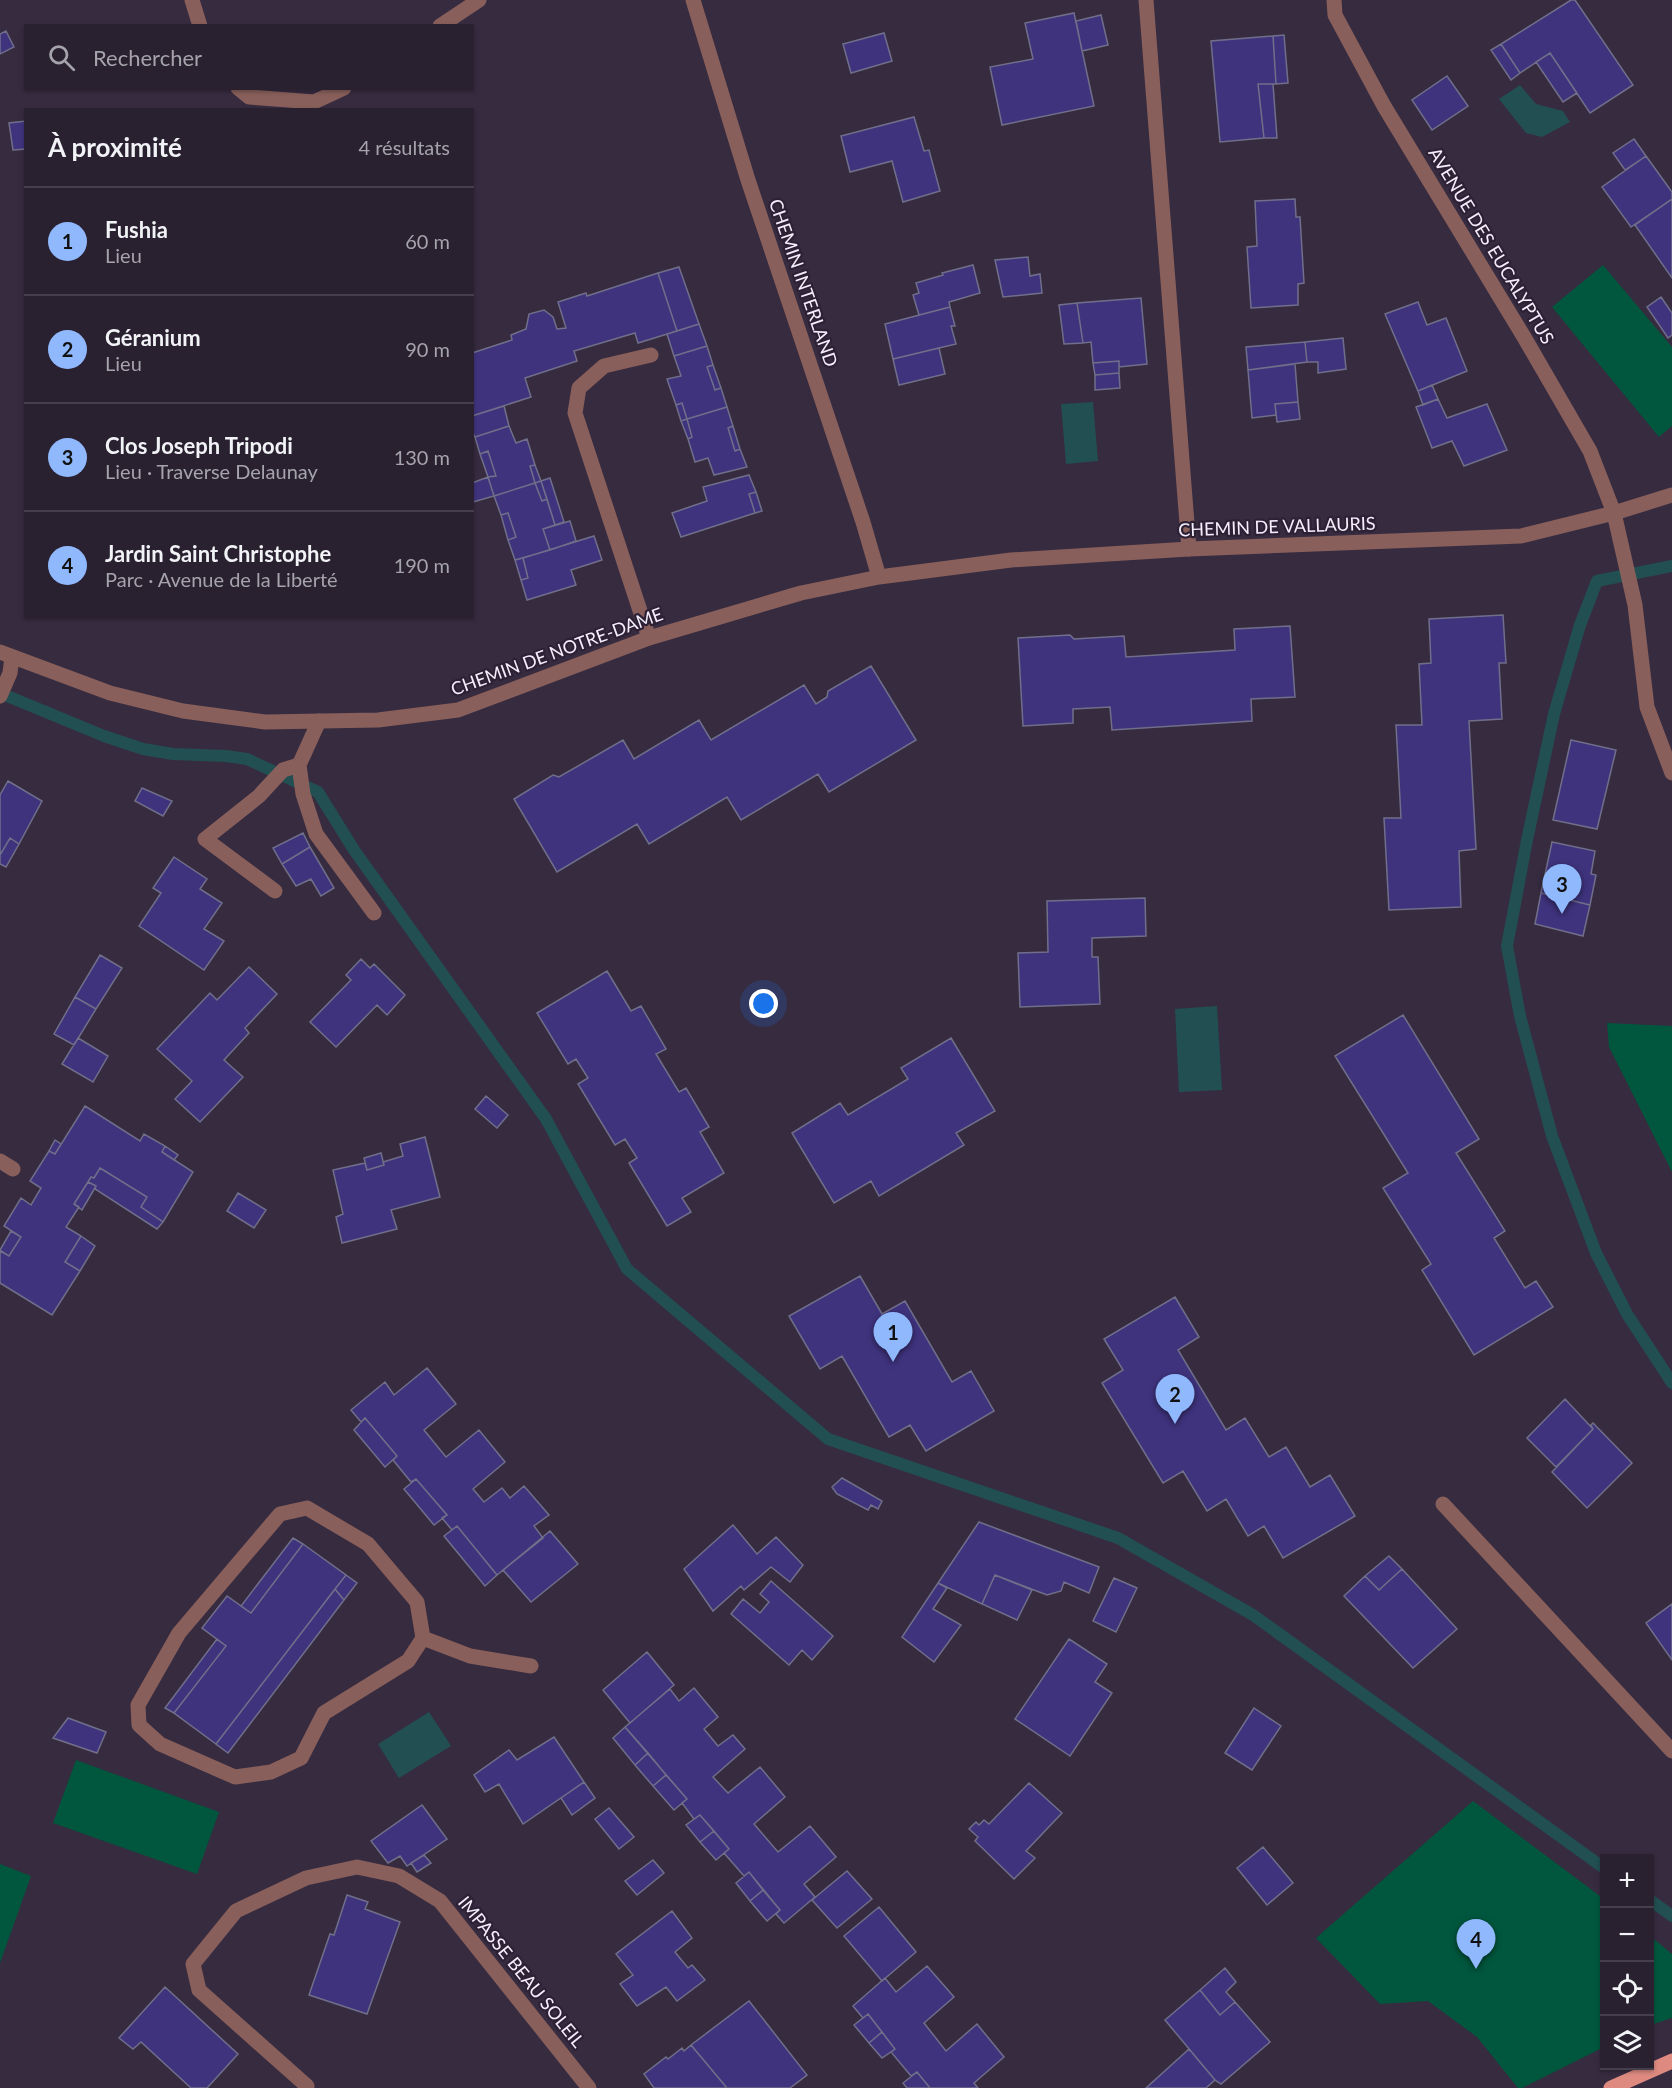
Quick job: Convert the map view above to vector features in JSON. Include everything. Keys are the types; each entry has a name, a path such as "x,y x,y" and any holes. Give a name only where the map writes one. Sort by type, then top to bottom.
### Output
{"main road":[{"path":"1611,2088 1672,2061"}],"street":[{"path":"192,0 199,24"},
{"path":"443,24 479,0"},
{"name":"CHEMIN INTERLAND","path":"693,0 748,180 863,522 879,577"},
{"path":"1146,0 1189,549"},
{"name":"AVENUE DES EUCALYPTUS","path":"1334,0 1335,15 1384,106 1524,337 1590,452 1614,513 1635,605 1647,707 1672,773"},
{"path":"240,90 249,97 314,102 340,90"},
{"path":"649,638 575,413 579,387 604,366 651,355"},
{"name":"CHEMIN DE VALLAURIS","path":"879,577 1011,560 1189,549 1521,536 1614,513 1672,495"},
{"name":"CHEMIN DE NOTRE-DAME","path":"6,654 110,693 183,711 265,722 378,720 458,710 649,638 801,593 879,577"},
{"path":"0,696 10,674 6,654"},
{"path":"319,721 299,765 303,794 316,834 374,913"},
{"path":"275,891 205,839 259,796 283,770 299,765"},
{"path":"1443,1504 1672,1750"},
{"path":"307,1508 368,1544 417,1602 423,1638 408,1661 324,1713 302,1758 271,1772 235,1777 160,1744 139,1725 138,1705 179,1633 280,1514 307,1508"},
{"path":"423,1638 470,1656 531,1666"},
{"name":"IMPASSE BEAU SOLEIL","path":"307,2086 199,1989 193,1964 236,1911 306,1878 357,1867 399,1876 440,1901 589,2088"}],"green space":[{"path":"1603,265 1672,347 1672,426 1659,437 1552,307"},
{"path":"1607,1023 1672,1026 1672,1172 1609,1047"},
{"path":"76,1760 219,1812 197,1874 53,1823"},
{"path":"1473,1801 1600,1896 1600,2049 1518,2088 1477,2037 1428,2001 1380,2004 1316,1938"},
{"path":"0,1864 31,1876 0,1963"},
{"path":"1654,1939 1672,1954 1672,2018 1654,2024"}],"shaded area":[{"path":"1520,85 1536,104 1563,111 1570,122 1542,137 1526,133 1499,99"},
{"path":"1093,402 1098,461 1066,464 1061,404"},
{"path":"1217,1006 1222,1090 1179,1092 1175,1009"},
{"path":"429,1712 451,1746 399,1778 378,1744"}],"building":[{"path":"1571,0 1575,0 1633,85 1590,113 1550,53 1520,73 1501,44"},
{"path":"1074,13 1094,106 1002,125 990,67 1033,59 1025,23"},
{"path":"1101,15 1108,45 1082,51 1076,21"},
{"path":"6,31 14,47 0,54 0,34"},
{"path":"884,33 892,61 851,73 843,44"},
{"path":"1284,35 1288,83 1276,84 1273,36"},
{"path":"1273,36 1276,84 1258,84 1264,138 1220,142 1211,41"},
{"path":"1501,44 1520,73 1511,80 1491,50"},
{"path":"1550,53 1577,93 1563,102 1536,62"},
{"path":"1447,76 1468,106 1432,130 1412,100"},
{"path":"1258,84 1273,84 1277,138 1264,138"},
{"path":"914,117 924,151 929,150 940,191 903,202 892,161 850,172 841,136"},
{"path":"24,121 24,149 13,150 9,123"},
{"path":"1634,139 1646,156 1625,170 1613,153"},
{"path":"1646,156 1672,192 1672,199 1631,227 1602,187"},
{"path":"1295,199 1296,217 1300,217 1304,283 1298,284 1298,305 1251,308 1247,247 1257,246 1255,201"},
{"path":"1672,199 1672,278 1635,225"},
{"path":"1028,257 1030,276 1040,274 1042,293 1003,297 995,260"},
{"path":"973,265 980,293 949,302 950,307 919,315 913,295 919,293 916,283"},
{"path":"679,267 699,324 677,331 658,273"},
{"path":"658,273 677,331 638,343 635,333 574,351 577,361 525,378 531,397 474,415 474,352 512,340 511,335 526,329 529,314 544,310 553,317 557,329 566,328 558,302 586,293 587,296"},
{"path":"1661,297 1672,313 1672,335 1668,338 1647,307"},
{"path":"1141,298 1147,364 1119,367 1119,361 1093,363 1091,342 1083,343 1077,303"},
{"path":"1418,302 1427,325 1446,318 1467,371 1418,391 1385,314"},
{"path":"1077,303 1083,343 1064,344 1059,305"},
{"path":"950,307 955,326 951,326 956,344 893,359 885,324"},
{"path":"699,324 707,346 674,356 667,334"},
{"path":"1343,338 1346,369 1318,373 1318,362 1307,362 1305,342"},
{"path":"1305,342 1307,362 1248,370 1246,347"},
{"path":"707,346 713,365 707,367 715,390 721,388 727,407 687,419 682,403 676,405 667,379 681,376 674,356"},
{"path":"939,348 945,374 899,385 893,359"},
{"path":"1119,361 1119,373 1095,375 1093,363"},
{"path":"1295,364 1298,402 1275,404 1276,415 1252,418 1248,370"},
{"path":"713,365 721,388 715,390 707,367"},
{"path":"1119,373 1120,388 1095,390 1095,375"},
{"path":"1432,385 1438,399 1423,405 1418,391"},
{"path":"1438,399 1447,418 1487,404 1507,450 1464,466 1452,441 1432,448 1416,407"},
{"path":"1298,402 1300,419 1277,422 1275,404"},
{"path":"682,403 687,419 681,421 676,405"},
{"path":"504,406 509,426 475,437 474,415"},
{"path":"727,407 733,426 728,428 735,451 740,449 747,467 714,475 708,458 695,462 688,439 692,437 687,419"},
{"path":"687,419 692,437 688,439 681,421"},
{"path":"509,426 516,443 527,439 535,465 530,466 535,483 494,496 488,477 496,476 488,451 480,454 475,437"},
{"path":"733,426 740,449 735,451 728,428"},
{"path":"488,451 496,476 488,477 480,454"},
{"path":"535,465 541,481 535,483 530,466"},
{"path":"749,475 756,492 749,494 755,513 681,537 672,513 707,501 703,487"},
{"path":"488,477 494,496 474,502 474,482"},
{"path":"550,478 564,522 555,525 541,481"},
{"path":"541,481 547,499 542,501 535,483"},
{"path":"535,483 542,501 547,499 555,525 543,529 550,550 515,560 508,540 516,537 508,513 501,515 494,496"},
{"path":"756,492 762,511 755,513 749,494"},
{"path":"508,513 516,537 508,540 501,515"},
{"path":"570,521 576,541 550,550 543,529"},
{"path":"594,536 602,560 571,570 576,585 527,600 521,580 528,578 523,558"},
{"path":"523,558 528,578 521,580 515,560"},
{"path":"1503,615 1506,663 1499,663 1502,719 1469,721 1476,849 1459,851 1461,907 1389,910 1384,818 1401,818 1396,725 1422,725 1419,664 1431,663 1429,619"},
{"path":"1290,626 1295,697 1251,699 1252,721 1112,730 1110,707 1073,709 1073,723 1023,726 1018,638 1070,635 1074,639 1124,636 1126,657 1235,650 1234,629"},
{"path":"871,666 916,740 829,792 818,774 741,820 727,797 649,844 637,824 557,872 514,799 553,775 559,777 623,740 634,759 699,720 711,740 804,685 816,704 827,697 828,691"},
{"path":"1571,740 1616,750 1597,829 1553,820"},
{"path":"8,781 42,801 19,844 10,838 0,855 0,795"},
{"path":"142,788 172,801 163,816 135,801"},
{"path":"303,833 310,847 282,864 273,848"},
{"path":"10,838 19,844 6,867 0,864 0,855"},
{"path":"1552,842 1595,851 1591,874 1596,875 1590,905 1541,893"},
{"path":"310,847 334,888 321,896 311,879 296,886 282,864"},
{"path":"174,857 207,879 200,889 222,903 204,929 224,941 204,970 139,926 161,893 153,888"},
{"path":"1541,893 1590,905 1583,936 1535,924"},
{"path":"1145,898 1146,936 1092,938 1092,957 1098,957 1100,1004 1020,1007 1018,953 1048,952 1047,901"},
{"path":"100,955 122,968 96,1009 75,997"},
{"path":"361,959 370,968 374,964 405,995 387,1015 377,1005 336,1047 310,1022 351,980 346,975"},
{"path":"249,967 277,994 245,1028 249,1033 224,1060 243,1077 200,1122 175,1099 192,1081 157,1049 210,993 217,1000"},
{"path":"607,971 631,1011 641,1006 666,1049 656,1054 679,1092 686,1088 709,1127 700,1132 724,1173 682,1198 691,1212 667,1226 629,1163 637,1158 625,1139 615,1145 578,1084 588,1078 576,1059 568,1064 537,1013"},
{"path":"75,997 96,1009 74,1045 54,1034"},
{"path":"1403,1015 1479,1139 1456,1153 1505,1231 1494,1238 1525,1288 1536,1281 1553,1307 1474,1355 1422,1270 1431,1264 1383,1188 1408,1173 1335,1056"},
{"path":"78,1038 108,1056 93,1082 62,1064"},
{"path":"951,1038 995,1111 956,1133 964,1145 879,1196 871,1181 834,1203 792,1133 840,1103 848,1115 908,1079 901,1068"},
{"path":"486,1096 508,1115 497,1128 475,1109"},
{"path":"85,1106 140,1141 144,1134 165,1146 162,1152 193,1172 163,1222 141,1207 147,1197 100,1168 94,1178 91,1177 74,1204 79,1207 66,1227 81,1236 65,1262 80,1271 52,1315 0,1283 0,1251 9,1256 21,1237 4,1226 21,1198 31,1205 41,1188 30,1181 49,1151 55,1154"},
{"path":"425,1137 440,1197 391,1210 397,1229 342,1243 336,1217 343,1214 333,1170 365,1163 367,1170 384,1165 383,1162 403,1156 400,1144"},
{"path":"55,1140 61,1144 55,1154 49,1151"},
{"path":"165,1146 178,1155 174,1160 162,1152"},
{"path":"381,1153 384,1165 367,1170 364,1158"},
{"path":"100,1168 147,1197 141,1207 163,1222 157,1229 95,1189 96,1186 88,1182 91,1177 94,1178"},
{"path":"88,1182 96,1186 82,1210 74,1204"},
{"path":"238,1193 266,1210 254,1228 227,1211"},
{"path":"11,1231 21,1237 9,1256 0,1250"},
{"path":"81,1236 95,1246 80,1271 65,1262"},
{"path":"860,1276 882,1314 905,1301 952,1382 971,1371 994,1411 926,1451 910,1425 889,1437 842,1356 820,1369 789,1316"},
{"path":"1175,1297 1199,1337 1178,1350 1226,1430 1245,1418 1269,1457 1286,1447 1310,1487 1330,1475 1355,1516 1283,1558 1264,1526 1248,1536 1226,1499 1207,1511 1183,1471 1163,1483 1102,1383 1123,1370 1104,1339"},
{"path":"427,1368 456,1404 424,1430 446,1457 479,1430 505,1462 473,1489 484,1502 502,1488 510,1498 524,1486 549,1515 534,1526 543,1538 497,1575 457,1526 452,1530 442,1518 447,1515 416,1479 411,1482 393,1460 397,1456 365,1418 361,1422 351,1410 385,1382 394,1395"},
{"path":"1565,1399 1593,1429 1556,1467 1527,1438"},
{"path":"365,1418 397,1456 385,1467 354,1430"},
{"path":"1593,1423 1632,1463 1587,1508 1552,1472 1593,1429 1591,1425"},
{"path":"842,1478 882,1501 878,1509 871,1505 868,1510 837,1494 832,1487"},
{"path":"416,1479 447,1515 434,1525 404,1489"},
{"path":"979,1522 1099,1567 1089,1593 1064,1582 1061,1591 1047,1595 995,1575 982,1604 938,1583"},
{"path":"733,1525 757,1554 776,1537 803,1565 790,1582 771,1567 744,1590 741,1586 713,1611 684,1569"},
{"path":"457,1526 497,1575 485,1586 444,1536"},
{"path":"550,1531 578,1564 531,1602 503,1570"},
{"path":"293,1538 303,1544 251,1613 241,1606"},
{"path":"303,1544 346,1575 216,1744 174,1713 226,1646 202,1628 227,1596 251,1613"},
{"path":"1389,1556 1402,1569 1379,1590 1365,1576"},
{"path":"1402,1569 1457,1629 1413,1668 1344,1596 1365,1576 1379,1590"},
{"path":"346,1575 357,1583 344,1600 335,1589"},
{"path":"995,1575 1032,1590 1017,1620 982,1604"},
{"path":"1114,1578 1137,1588 1116,1632 1093,1621"},
{"path":"771,1581 833,1636 812,1660 802,1650 789,1665 731,1614 743,1599 760,1613 769,1602 760,1594"},
{"path":"938,1583 947,1588 933,1609 961,1625 934,1662 902,1637"},
{"path":"335,1589 344,1600 228,1753 216,1744"},
{"path":"1672,1604 1672,1660 1646,1623"},
{"path":"217,1639 226,1646 174,1713 165,1708"},
{"path":"1069,1639 1107,1664 1095,1682 1112,1693 1070,1756 1015,1719"},
{"path":"647,1652 674,1685 630,1723 603,1690"},
{"path":"694,1688 718,1717 704,1729 718,1746 733,1735 745,1749 713,1777 728,1793 760,1767 785,1797 754,1824 778,1852 810,1826 836,1857 804,1884 815,1897 784,1923 776,1914 780,1910 749,1872 744,1876 724,1853 729,1849 700,1815 694,1819 682,1803 687,1799 625,1727 670,1689 679,1701"},
{"path":"1254,1708 1281,1726 1252,1770 1225,1753"},
{"path":"68,1718 106,1732 97,1753 53,1738"},
{"path":"625,1727 648,1753 635,1765 613,1738"},
{"path":"554,1737 584,1782 523,1824 499,1784 485,1792 474,1775 509,1750 517,1760"},
{"path":"648,1753 666,1775 653,1786 635,1765"},
{"path":"666,1775 687,1799 674,1810 653,1786"},
{"path":"584,1782 595,1798 572,1815 561,1798"},
{"path":"1029,1783 1062,1813 1026,1851 1035,1858 1014,1879 975,1841 978,1837 969,1829 976,1822 979,1825 984,1820 989,1824"},
{"path":"422,1805 447,1839 407,1866 400,1856 388,1863 371,1841"},
{"path":"609,1808 634,1837 619,1849 595,1819"},
{"path":"700,1815 714,1831 700,1842 686,1825"},
{"path":"714,1831 729,1849 716,1860 700,1842"},
{"path":"1263,1847 1293,1883 1267,1905 1237,1868"},
{"path":"424,1855 431,1863 417,1872 411,1863"},
{"path":"653,1860 664,1873 637,1895 625,1881"},
{"path":"847,1871 872,1899 837,1928 812,1900"},
{"path":"749,1872 763,1890 750,1901 736,1883"},
{"path":"763,1890 780,1910 767,1921 750,1901"},
{"path":"347,1895 368,1902 365,1909 400,1922 367,2014 309,1995 330,1934 334,1935"},
{"path":"879,1907 916,1952 882,1981 844,1936"},
{"path":"672,1911 692,1938 675,1952 688,1968 692,1965 705,1980 677,2001 666,1987 637,2006 620,1984 633,1975 616,1954"},
{"path":"927,1966 954,1997 924,2023 946,2051 977,2024 1004,2057 974,2083 978,2088 930,2088 917,2072 911,2076 891,2052 895,2049 868,2014 863,2018 853,2006 885,1978 896,1992"},
{"path":"1225,1968 1236,1982 1226,1992 1235,2002 1220,2015 1200,1990"},
{"path":"165,1987 238,2054 207,2088 191,2088 141,2042 133,2049 119,2038"},
{"path":"1200,1990 1220,2015 1235,2002 1270,2042 1221,2084 1215,2080 1165,2020"},
{"path":"749,2001 807,2075 790,2088 727,2088 691,2045"},
{"path":"868,2014 882,2032 869,2043 854,2025"},
{"path":"882,2032 895,2049 882,2058 869,2043"},
{"path":"691,2045 727,2088 654,2088 644,2074 666,2057 668,2059 682,2048 684,2051"},
{"path":"1189,2049 1215,2080 1206,2088 1146,2088"},
{"path":"917,2072 930,2088 907,2088 903,2083"}],"waterway":[{"path":"1672,566 1597,581 1580,625 1554,714 1507,946 1520,1016 1552,1136 1596,1253 1627,1314 1672,1383"},
{"path":"0,693 104,736 143,749 173,754 247,759 318,792 354,850 546,1119 627,1269 828,1439 1118,1538 1253,1615 1600,1865"},
{"path":"1654,1903 1672,1916"}],"place":[{"name":"Clos Joseph Tripodi","path":"1562,914"},
{"name":"Fushia","path":"893,1362"},
{"name":"Géranium","path":"1175,1424"},
{"name":"Jardin Saint Christophe","path":"1476,1969"}]}
